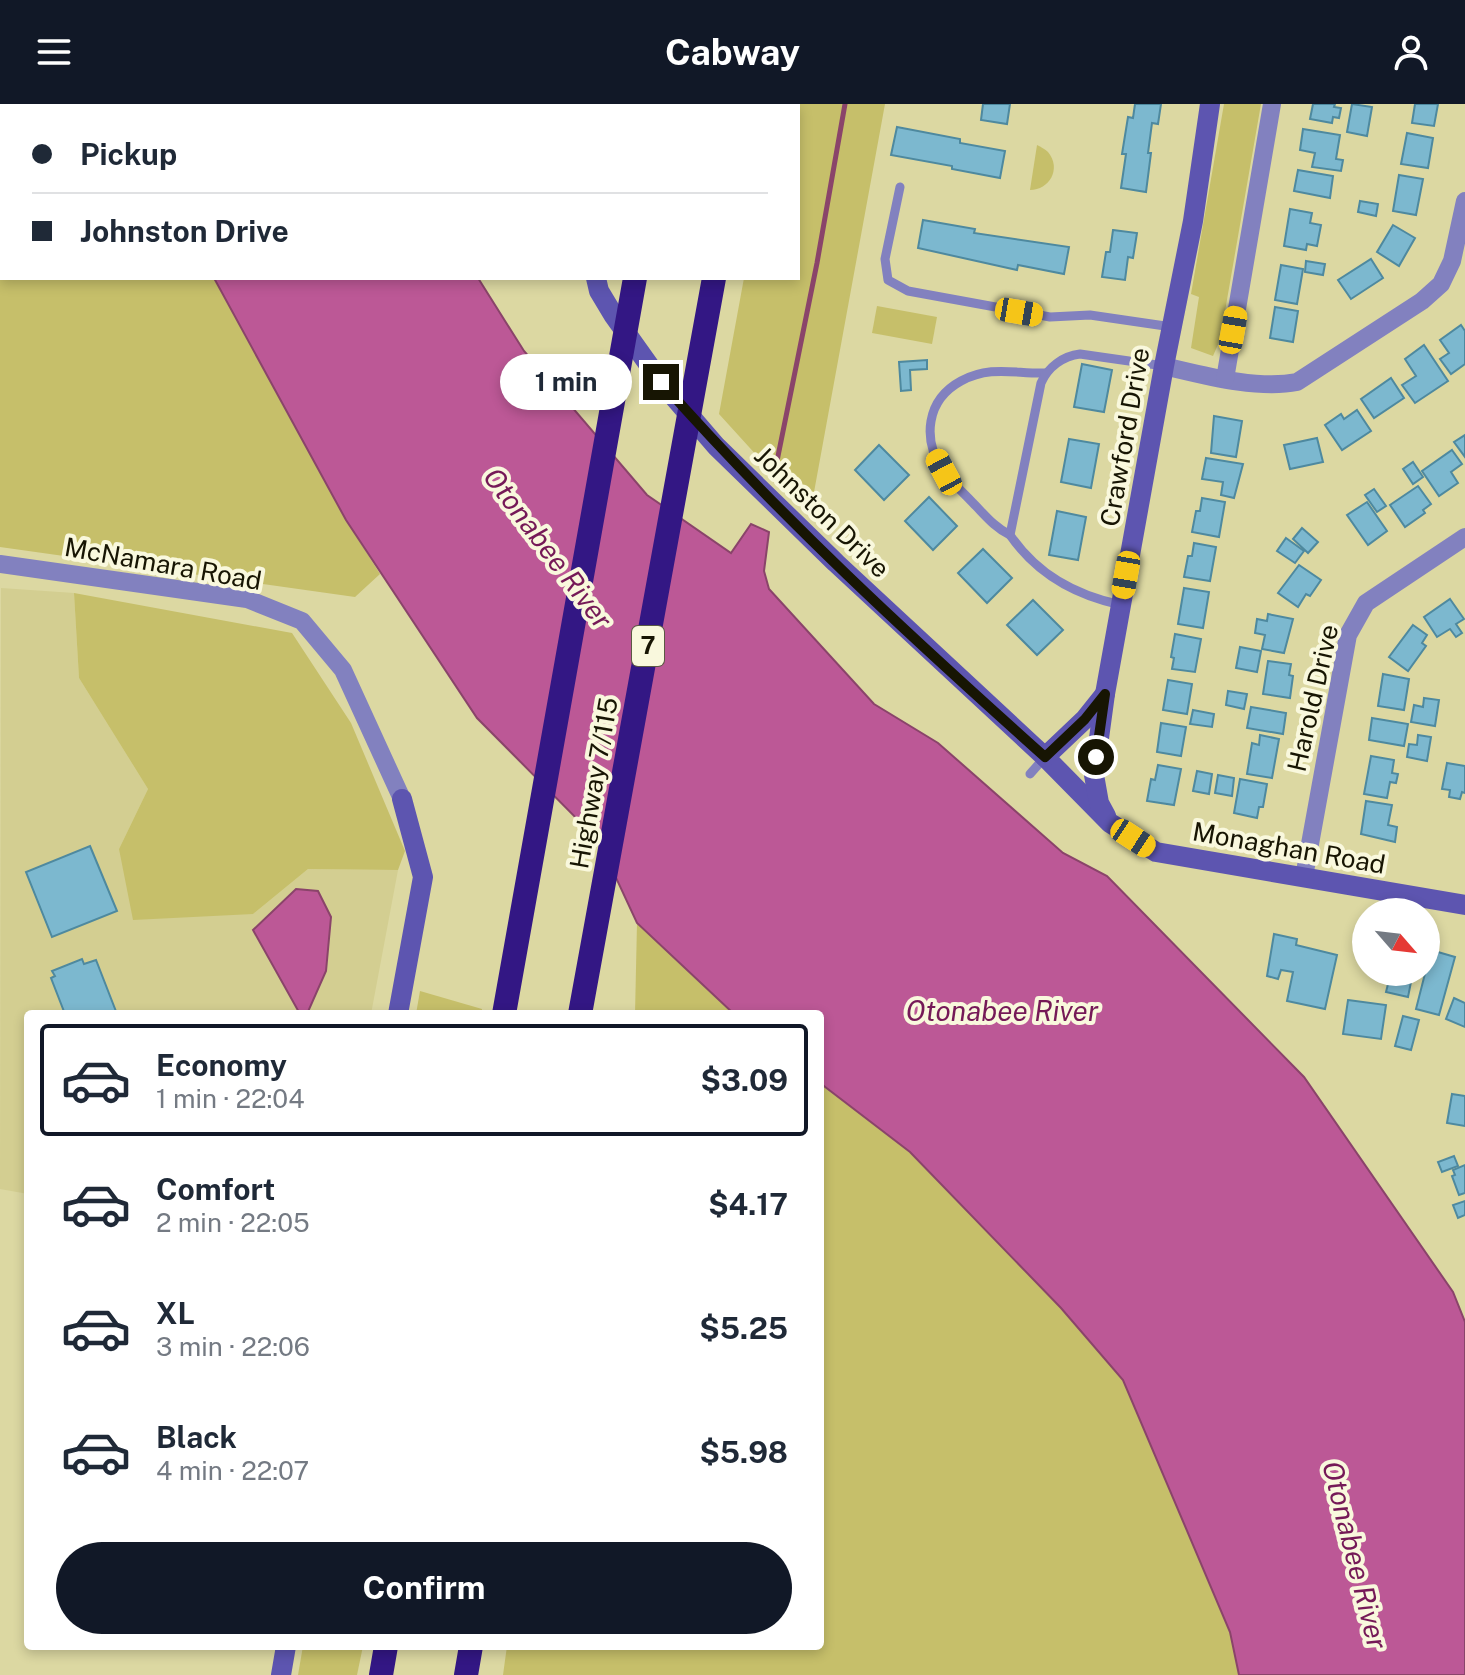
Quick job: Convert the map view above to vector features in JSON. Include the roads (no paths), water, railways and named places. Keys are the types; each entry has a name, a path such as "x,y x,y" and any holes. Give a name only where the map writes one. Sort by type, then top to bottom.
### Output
{"highway":[{"name":"Highway 7/115","path":"505,1010 635,280"},
{"name":"Highway 7/115","path":"581,1010 714,280"},
{"path":"381,1675 385,1650"},
{"path":"466,1675 470,1650"}],"street":[{"name":"Crawford Drive","path":"1110,823 1099,803 1094,775 1105,694 1193,221 1210,104"},
{"path":"1225,379 1272,104"},
{"path":"1164,366 1225,379 1284,384 1297,382 1422,301 1441,284 1452,261 1465,201"},
{"name":"Johnston Drive","path":"596,280 599,291 614,316 661,382 716,446 836,563 1045,757"},
{"name":"Harold Drive","path":"1304,877 1348,635 1366,603 1465,537"},
{"name":"McNamara Road","path":"0,564 247,599 302,621 343,670 402,799"},
{"path":"1045,757 1085,719 1105,694"},
{"name":"Monaghan Road","path":"1045,757 1110,823 1156,852 1465,905"},
{"path":"399,1010 423,877 402,799"},
{"path":"281,1675 285,1650"}],"lane":[{"path":"900,187 885,259 888,280 908,291 1050,317 1090,315 1172,327"},
{"path":"1010,535 1041,383 1046,373 1068,355 1080,354 1164,366"},
{"path":"1046,373 1008,370 961,381 938,398 930,420 933,452 944,472 998,529 1010,535 1042,573 1095,600 1121,605"},
{"path":"1030,774 1045,757"}],"water":[{"name":"Otonabee River","path":"215,280 479,280 524,351 647,495 731,553 751,524 769,532 764,571 769,589 874,704 938,743 1063,853 1107,876 1304,1077 1453,1292 1465,1322 1465,1675 1239,1675 1230,1632 1123,1380 1061,1308 910,1152 824,1086 824,1010 730,1010 637,923 599,841 477,718 346,520"},
{"path":"296,889 318,891 331,917 326,971 309,1010 298,1010 253,930"}],"waterway":[{"path":"777,461 845,104"}]}
